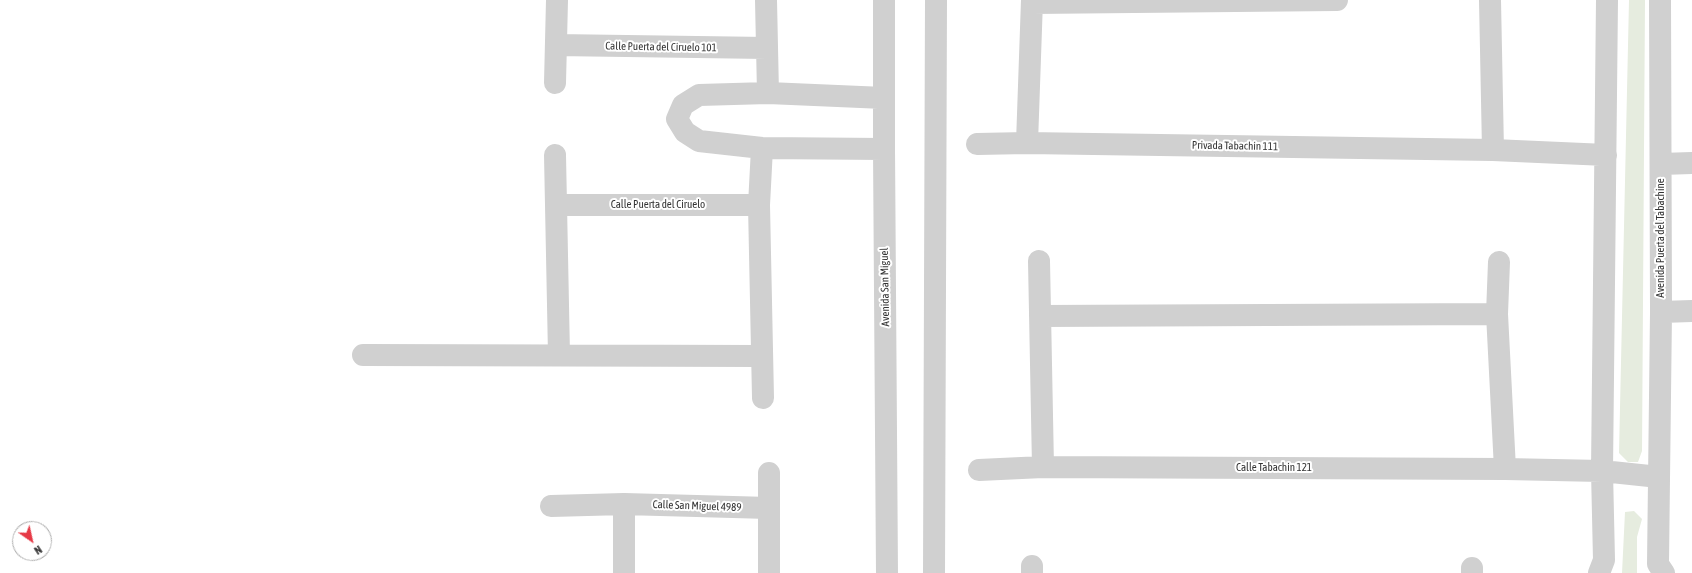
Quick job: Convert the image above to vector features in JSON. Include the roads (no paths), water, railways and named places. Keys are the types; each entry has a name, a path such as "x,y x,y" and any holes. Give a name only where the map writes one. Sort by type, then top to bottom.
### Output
{"street":[{"path":"555,83 557,0"},
{"path":"766,0 768,93"},
{"name":"Avenida San Miguel","path":"884,0 887,573"},
{"path":"934,573 936,0"},
{"path":"1027,142 1032,2 1337,0"},
{"path":"1490,0 1492,150"},
{"path":"1599,573 1604,560 1602,471 1607,0"},
{"name":"Avenida Puerta del Tabachine","path":"1660,0 1661,312 1658,564 1664,573"},
{"name":"Calle Puerta del Ciruelo 101","path":"556,45 767,48"},
{"path":"884,98 768,93 699,95 683,105 677,119 684,132 699,142 762,148 884,149"},
{"name":"Privada Tabachin 111","path":"977,144 1027,142 1492,150 1606,155"},
{"path":"762,148 759,205 763,398"},
{"path":"555,155 559,355"},
{"path":"1661,164 1692,163"},
{"name":"Calle Puerta del Ciruelo","path":"556,205 759,205"},
{"path":"1039,261 1043,467"},
{"path":"1499,262 1497,314 1505,469"},
{"path":"1661,312 1692,311"},
{"path":"1040,316 1497,314"},
{"path":"363,355 762,356"},
{"name":"Calle Tabachin 121","path":"979,470 1043,467 1505,469 1602,471"},
{"path":"1602,471 1658,477"},
{"path":"769,473 769,573"},
{"path":"624,504 624,573"},
{"name":"Calle San Miguel 4989","path":"551,506 624,504 769,508"}]}
